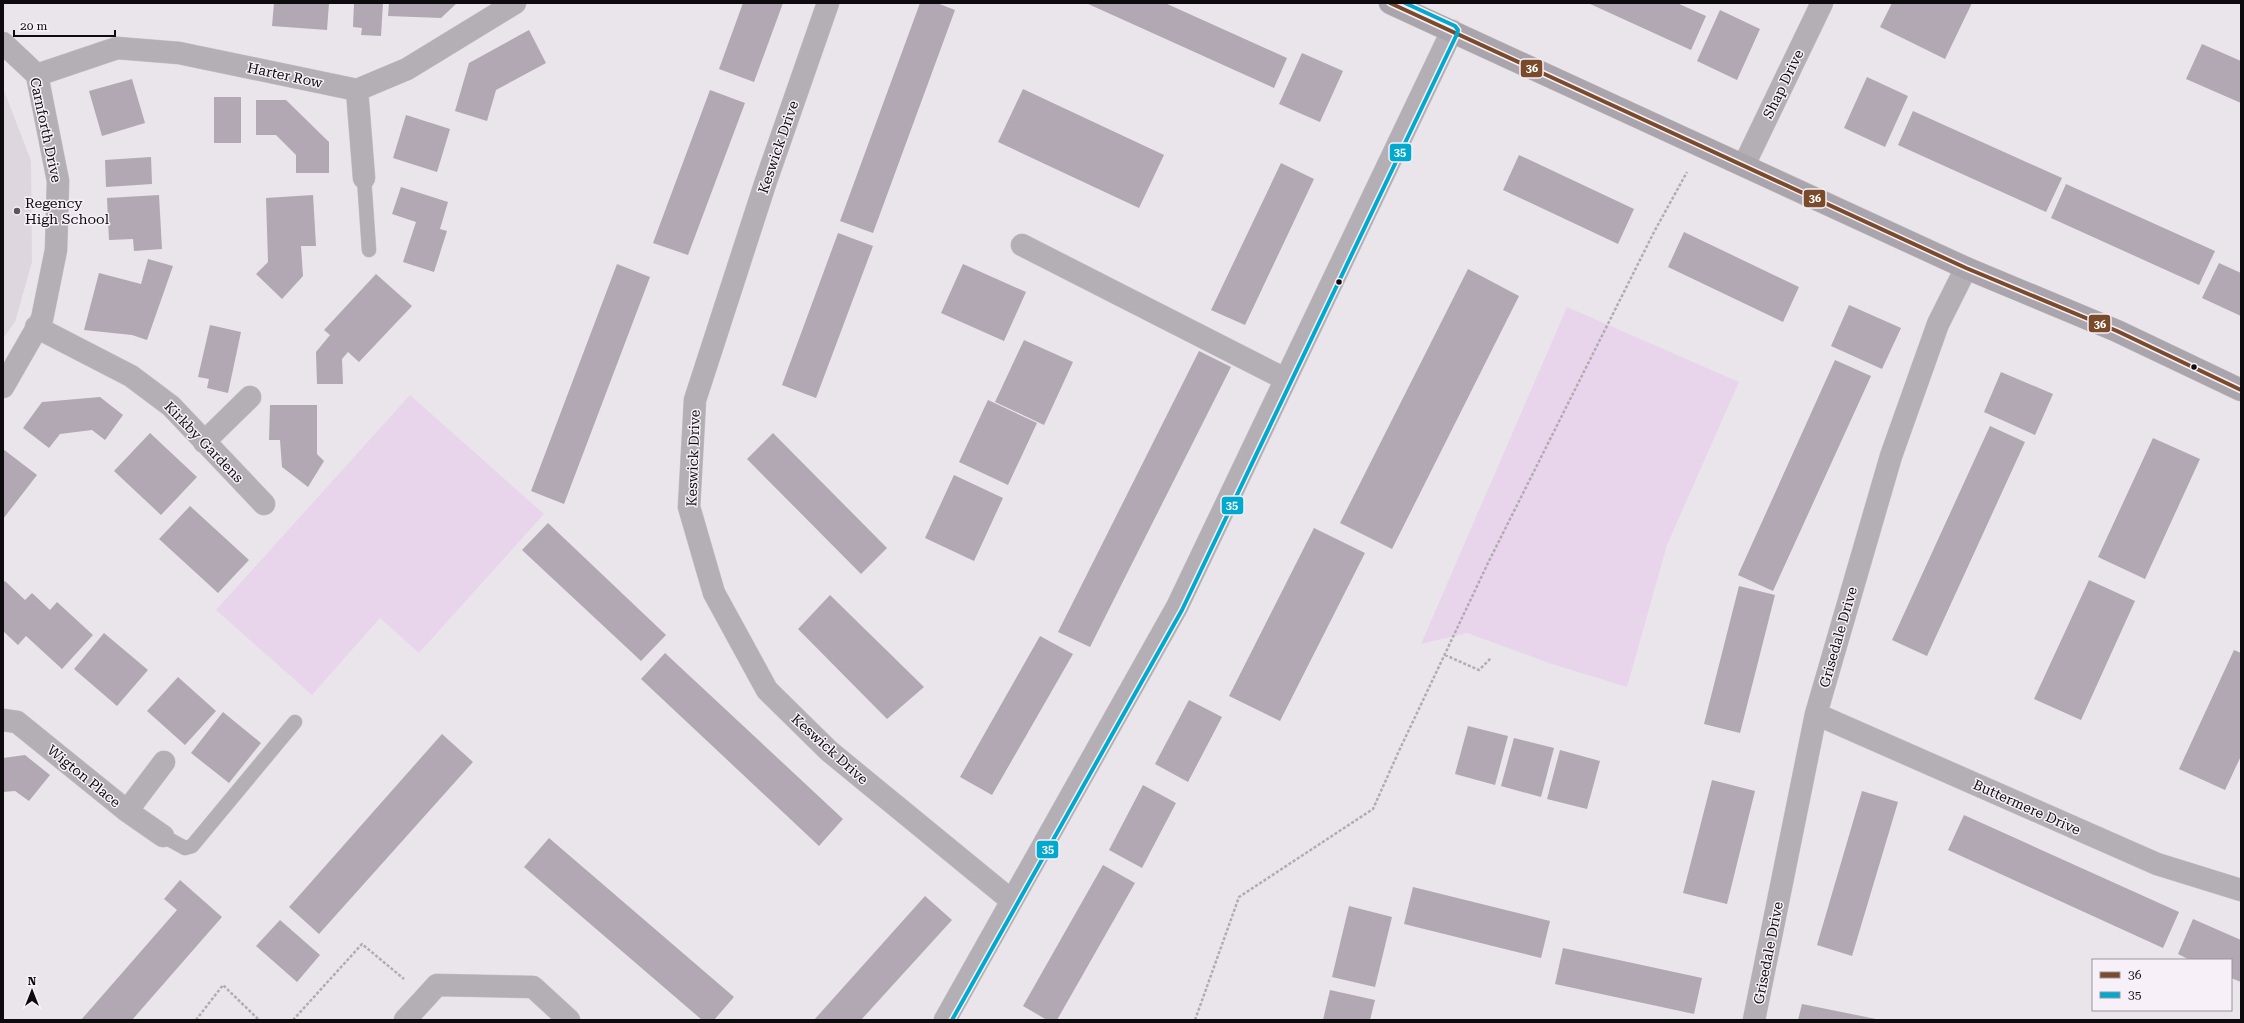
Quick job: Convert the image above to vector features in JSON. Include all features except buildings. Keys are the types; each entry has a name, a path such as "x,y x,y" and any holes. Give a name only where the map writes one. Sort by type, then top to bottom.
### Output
{"street":[{"path":"364,178 357,90 407,69 516,3"},
{"name":"Keswick Drive","path":"828,3 766,181 695,400 689,507 714,592 767,690 828,751 1012,901"},
{"path":"1390,3 1966,268 2117,331 2241,390"},
{"name":"Shap Drive","path":"1744,165 1822,3"},
{"path":"945,1020 1177,606 1452,31"},
{"name":"Carnforth Drive","path":"3,43 37,75 58,182 56,250 42,319 36,326 3,388"},
{"name":"Harter Row","path":"37,75 117,48 179,53 357,90"},
{"path":"1022,245 1285,379"},
{"name":"Grisedale Drive","path":"1754,1020 1816,714 1891,456 1938,324 1966,268"},
{"name":"Kirkby Gardens","path":"36,326 131,376 171,406 264,504"},
{"path":"204,442 250,397"},
{"name":"Buttermere Drive","path":"1816,714 2157,864 2241,890"},
{"name":"Wigton Place","path":"3,720 17,722 127,811 163,836"},
{"path":"127,811 164,762"},
{"path":"405,1020 437,985 533,987 569,1020"}],"lane":[{"path":"364,178 368,250"},
{"path":"163,836 185,848 192,846 295,722"}],"path":[{"path":"1195,1020 1239,897 1374,809 1398,753 1492,556 1650,240 1701,146"},
{"path":"1445,655 1479,670 1491,658"},
{"path":"293,1020 362,944 426,997"},
{"path":"196,1020 223,985 259,1020"}],"shaded area":[{"name":"Regency High School","path":"3,88 31,161 32,262 15,322 3,338"},
{"path":"1567,307 1739,382 1667,545 1627,687 1552,664 1467,633 1421,644"},
{"path":"410,395 544,514 419,653 380,618 312,695 216,610"}],"transit line":[{"name":"36","path":"1390,3 1966,268 2117,331 2241,390"},
{"name":"35","path":"952,1020 1182,610 1457,34 1458,30 1455,26 1405,3"}],"place":[{"name":"Regency High School","path":"17,211"}]}
